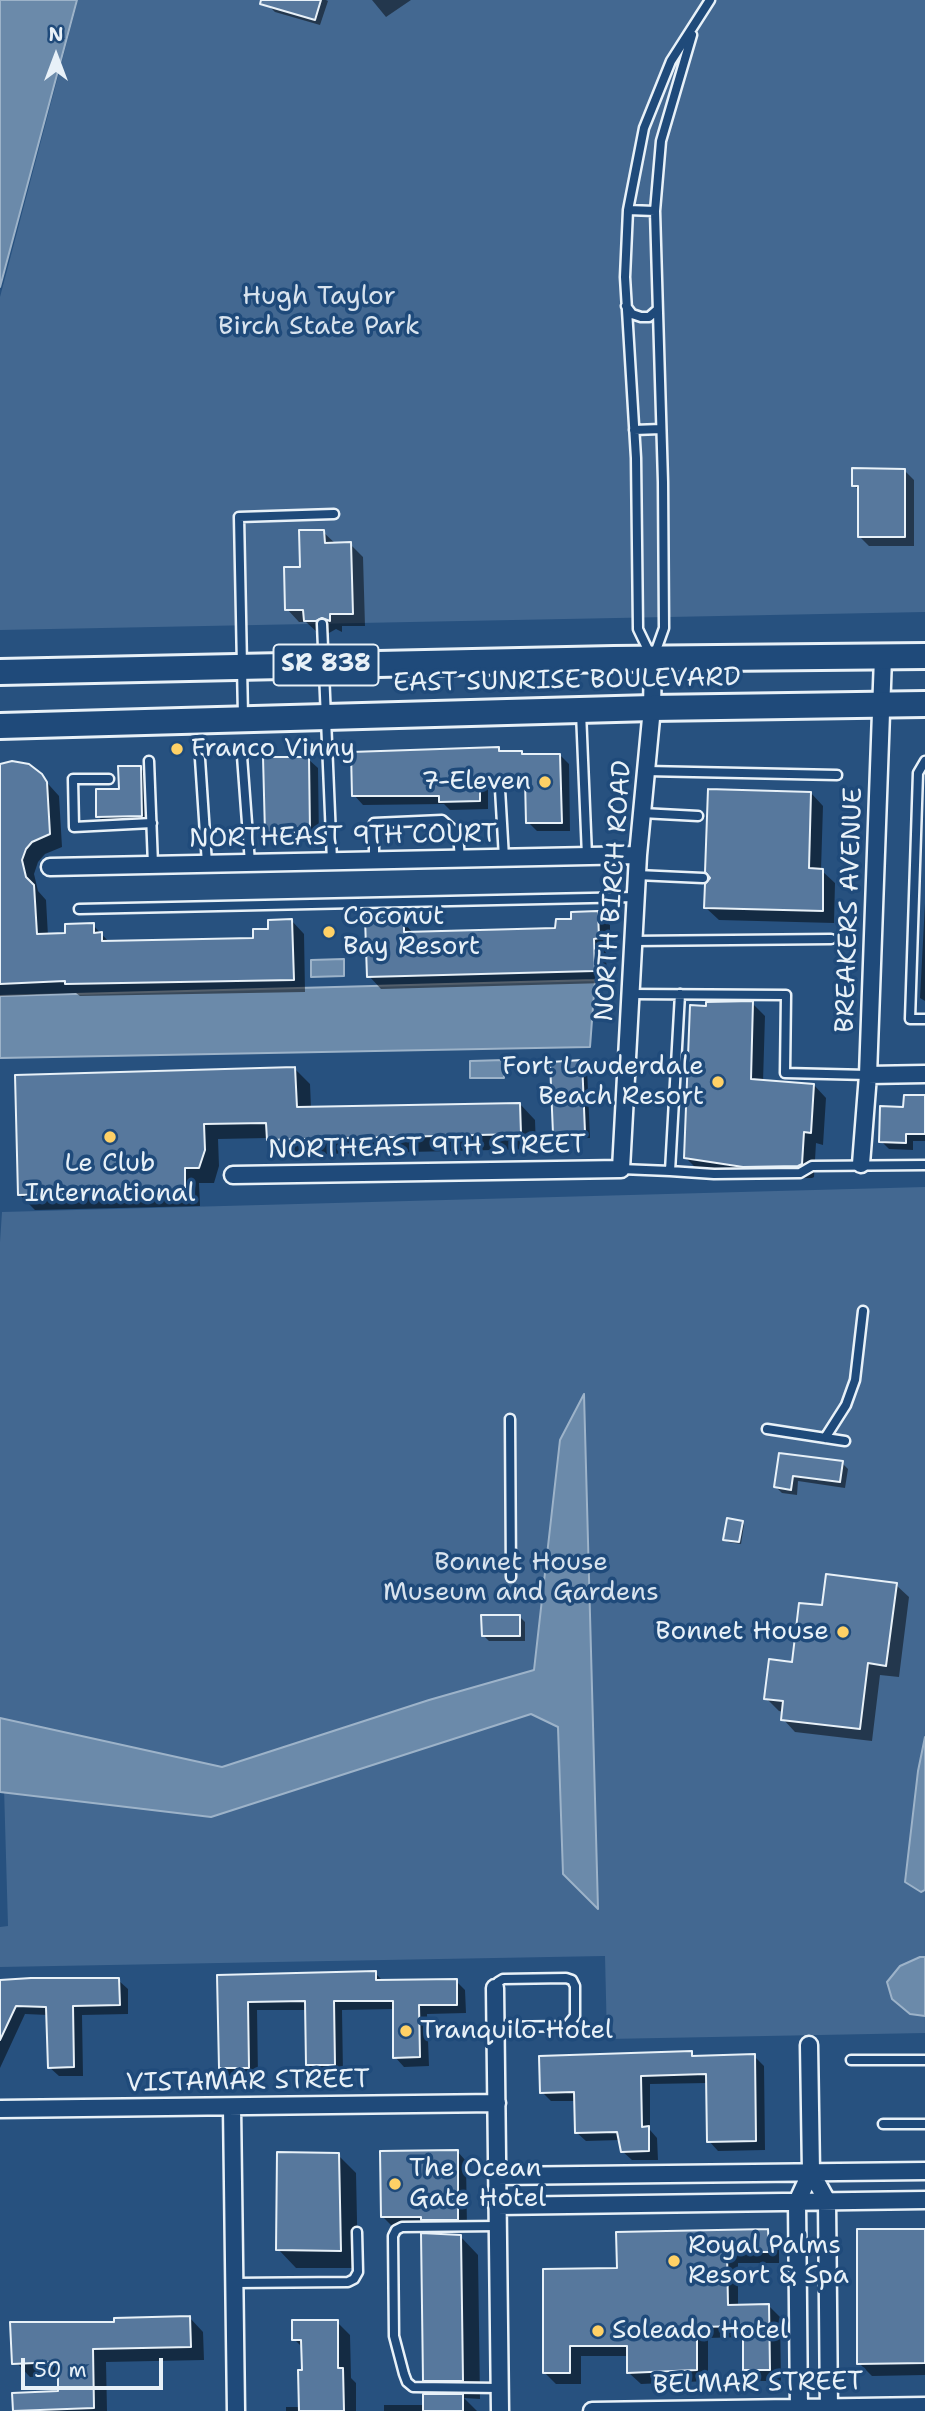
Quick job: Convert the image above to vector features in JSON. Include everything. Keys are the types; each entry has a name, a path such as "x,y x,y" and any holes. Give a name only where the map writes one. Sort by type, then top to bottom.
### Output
{"main road":[{"name":"EAST SUNRISE BOULEVARD","path":"0,672 925,656"},
{"name":"EAST SUNRISE BOULEVARD","path":"0,726 581,709 925,704"}],"street":[{"name":"BREAKERS AVENUE","path":"861,1164 867,1075 883,657"},
{"name":"NORTH BIRCH ROAD","path":"621,1169 638,855 653,708 653,659"},
{"name":"NORTHEAST 9TH COURT","path":"50,867 638,855"},
{"path":"867,1075 925,1074"},
{"name":"NORTHEAST 9TH STREET","path":"233,1175 621,1169"},
{"path":"495,1988 500,2411"},
{"path":"799,2410 797,2202 811,2172 809,2045"},
{"name":"VISTAMAR STREET","path":"0,2109 496,2103"},
{"path":"232,2107 236,2411"},
{"path":"497,2176 925,2171"},
{"path":"811,2172 827,2201 829,2409"},
{"path":"653,2174 654,2204"},
{"path":"497,2206 925,2200"},
{"name":"BELMAR STREET","path":"592,2411 799,2410 925,2406"}],"lane":[{"path":"653,659 638,629 634,430 626,306 628,210 644,128 671,61 710,0"},
{"path":"653,659 664,628 655,211 661,141 696,21"},
{"path":"628,210 655,211"},
{"path":"626,306 641,317 649,317 657,310"},
{"path":"634,430 661,429"},
{"path":"243,719 239,517 334,514"},
{"path":"322,624 332,861"},
{"path":"581,709 587,856"},
{"path":"242,757 250,863"},
{"path":"200,759 207,864"},
{"path":"149,761 153,865"},
{"path":"925,761 918,773 910,1019 925,1019"},
{"path":"646,771 837,775"},
{"path":"109,779 73,779 74,827 152,823"},
{"path":"500,789 504,858"},
{"path":"642,813 698,816"},
{"path":"374,860 374,823 442,820 458,834 460,859"},
{"path":"637,875 703,878"},
{"path":"79,909 636,897"},
{"path":"633,941 831,939"},
{"path":"631,994 786,995 785,1073 867,1075"},
{"path":"670,1171 680,994"},
{"path":"621,1169 714,1174 800,1173 812,1166 925,1165"},
{"path":"825,1438 846,1405 855,1380 863,1311"},
{"path":"510,1419 511,1577"},
{"path":"767,1429 845,1441"},
{"path":"495,1988 503,1979 566,1978 572,1980 575,1986 575,2016 568,2026 495,2027"},
{"path":"851,2060 925,2060"},
{"path":"883,2124 925,2124"},
{"path":"498,2226 402,2227 396,2230 393,2236 394,2336 404,2374 413,2387 500,2388"},
{"path":"234,2283 348,2282 354,2279 358,2272 357,2232"}],"green space":[{"name":"Hugh Taylor Birch State Park","path":"78,0 925,0 925,612 0,630 0,297"},
{"name":"Bonnet House Museum and Gardens","path":"925,1187 925,2033 607,2039 605,1956 0,1967 0,1927 8,1926 0,1718 2,1212"}],"shaded area":[{"path":"0,0 77,0 0,287"},
{"path":"344,959 344,976 311,977 311,960"},
{"path":"595,980 590,1047 0,1058 0,996"},
{"path":"504,1060 504,1078 470,1078 470,1061"},
{"path":"584,1394 598,1909 563,1874 558,1727 531,1714 211,1817 0,1792 0,1718 222,1767 429,1700 534,1670 560,1440"},
{"path":"925,1737 925,1890 921,1892 905,1882 918,1771"},
{"path":"925,1957 925,2016 910,2014 892,1999 887,1982 900,1966"}],"building":[{"path":"261,0 321,0 315,20 260,4"},
{"path":"852,468 905,469 905,537 858,537 858,486 852,486"},
{"path":"299,530 324,530 325,543 351,542 353,614 330,614 330,621 322,618 304,621 303,610 285,610 284,567 300,567"},
{"path":"499,747 499,751 522,751 522,754 560,754 562,823 526,823 525,779 480,780 480,801 439,802 439,796 352,796 351,752"},
{"path":"263,757 309,757 310,832 265,833"},
{"path":"12,761 29,764 42,774 47,782 50,834 32,842 22,860 26,877 34,885 37,934 65,933 65,924 94,923 94,933 102,932 102,941 253,938 253,929 268,929 268,920 292,919 294,980 65,984 65,981 0,984 0,764"},
{"path":"118,766 141,766 142,816 96,817 96,789 119,789"},
{"path":"708,789 811,792 809,868 823,869 823,911 704,908 705,884 710,878 705,872"},
{"path":"598,911 599,938 594,939 595,971 367,977 365,918 388,916 388,922 404,921 404,932 555,928 556,919 571,919 571,912"},
{"name":"Fort Lauderdale Beach Resort","path":"753,1001 751,1079 814,1084 811,1133 804,1132 802,1164 743,1167 684,1158 690,1005"},
{"path":"582,1060 585,1132 553,1134 550,1062"},
{"name":"Le Club International","path":"295,1067 297,1107 520,1103 521,1134 267,1140 266,1123 204,1124 205,1150 199,1168 185,1168 185,1191 18,1195 15,1075"},
{"path":"904,1095 925,1095 925,1134 906,1134 906,1143 879,1142 880,1106 903,1107"},
{"path":"779,1453 843,1461 840,1482 793,1476 791,1490 774,1487"},
{"path":"727,1518 743,1521 739,1542 723,1540"},
{"name":"Bonnet House","path":"826,1574 897,1583 886,1666 868,1663 860,1729 781,1720 783,1701 764,1699 769,1659 792,1662 799,1603 822,1605"},
{"path":"481,1615 520,1615 520,1636 482,1636"},
{"path":"376,1971 376,1980 457,1979 457,2005 419,2005 420,2057 393,2058 393,2001 334,2001 335,2065 306,2065 305,2001 248,2002 249,2068 219,2068 217,1975"},
{"path":"119,1978 120,2005 73,2006 74,2067 48,2068 46,2007 16,2006 0,2040 0,1980"},
{"path":"692,2051 692,2056 755,2054 756,2141 707,2142 706,2074 641,2076 642,2127 649,2126 649,2151 621,2152 617,2132 575,2133 574,2092 540,2093 539,2056"},
{"name":"The Ocean Gate Hotel","path":"458,2150 458,2220 381,2217 380,2151"},
{"path":"277,2152 339,2153 341,2251 276,2250"},
{"path":"768,2229 769,2252 727,2252 728,2305 769,2304 770,2370 743,2370 743,2326 697,2327 697,2370 627,2373 627,2346 570,2346 570,2373 543,2373 543,2269 617,2268 616,2232"},
{"path":"857,2229 925,2229 925,2363 857,2364"},
{"path":"421,2233 461,2235 463,2381 423,2381"},
{"path":"190,2316 191,2347 93,2349 94,2408 13,2411 12,2393 58,2391 58,2362 12,2364 10,2322 114,2322 114,2318"},
{"path":"292,2320 338,2320 338,2368 343,2368 344,2411 299,2411 298,2370 302,2370 301,2340 292,2340"},
{"path":"423,2394 463,2394 463,2411 423,2411"}],"place":[{"name":"Franco Vinny","path":"177,749"},
{"name":"7-Eleven","path":"545,782"},
{"name":"Coconut Bay Resort","path":"329,932"},
{"name":"Fort Lauderdale Beach Resort","path":"718,1082"},
{"name":"Le Club International","path":"110,1137"},
{"name":"Bonnet House","path":"843,1632"},
{"name":"Tranquilo Hotel","path":"406,2031"},
{"name":"The Ocean Gate Hotel","path":"395,2184"},
{"name":"Royal Palms Resort & Spa","path":"674,2261"},
{"name":"Soleado Hotel","path":"598,2331"}]}
